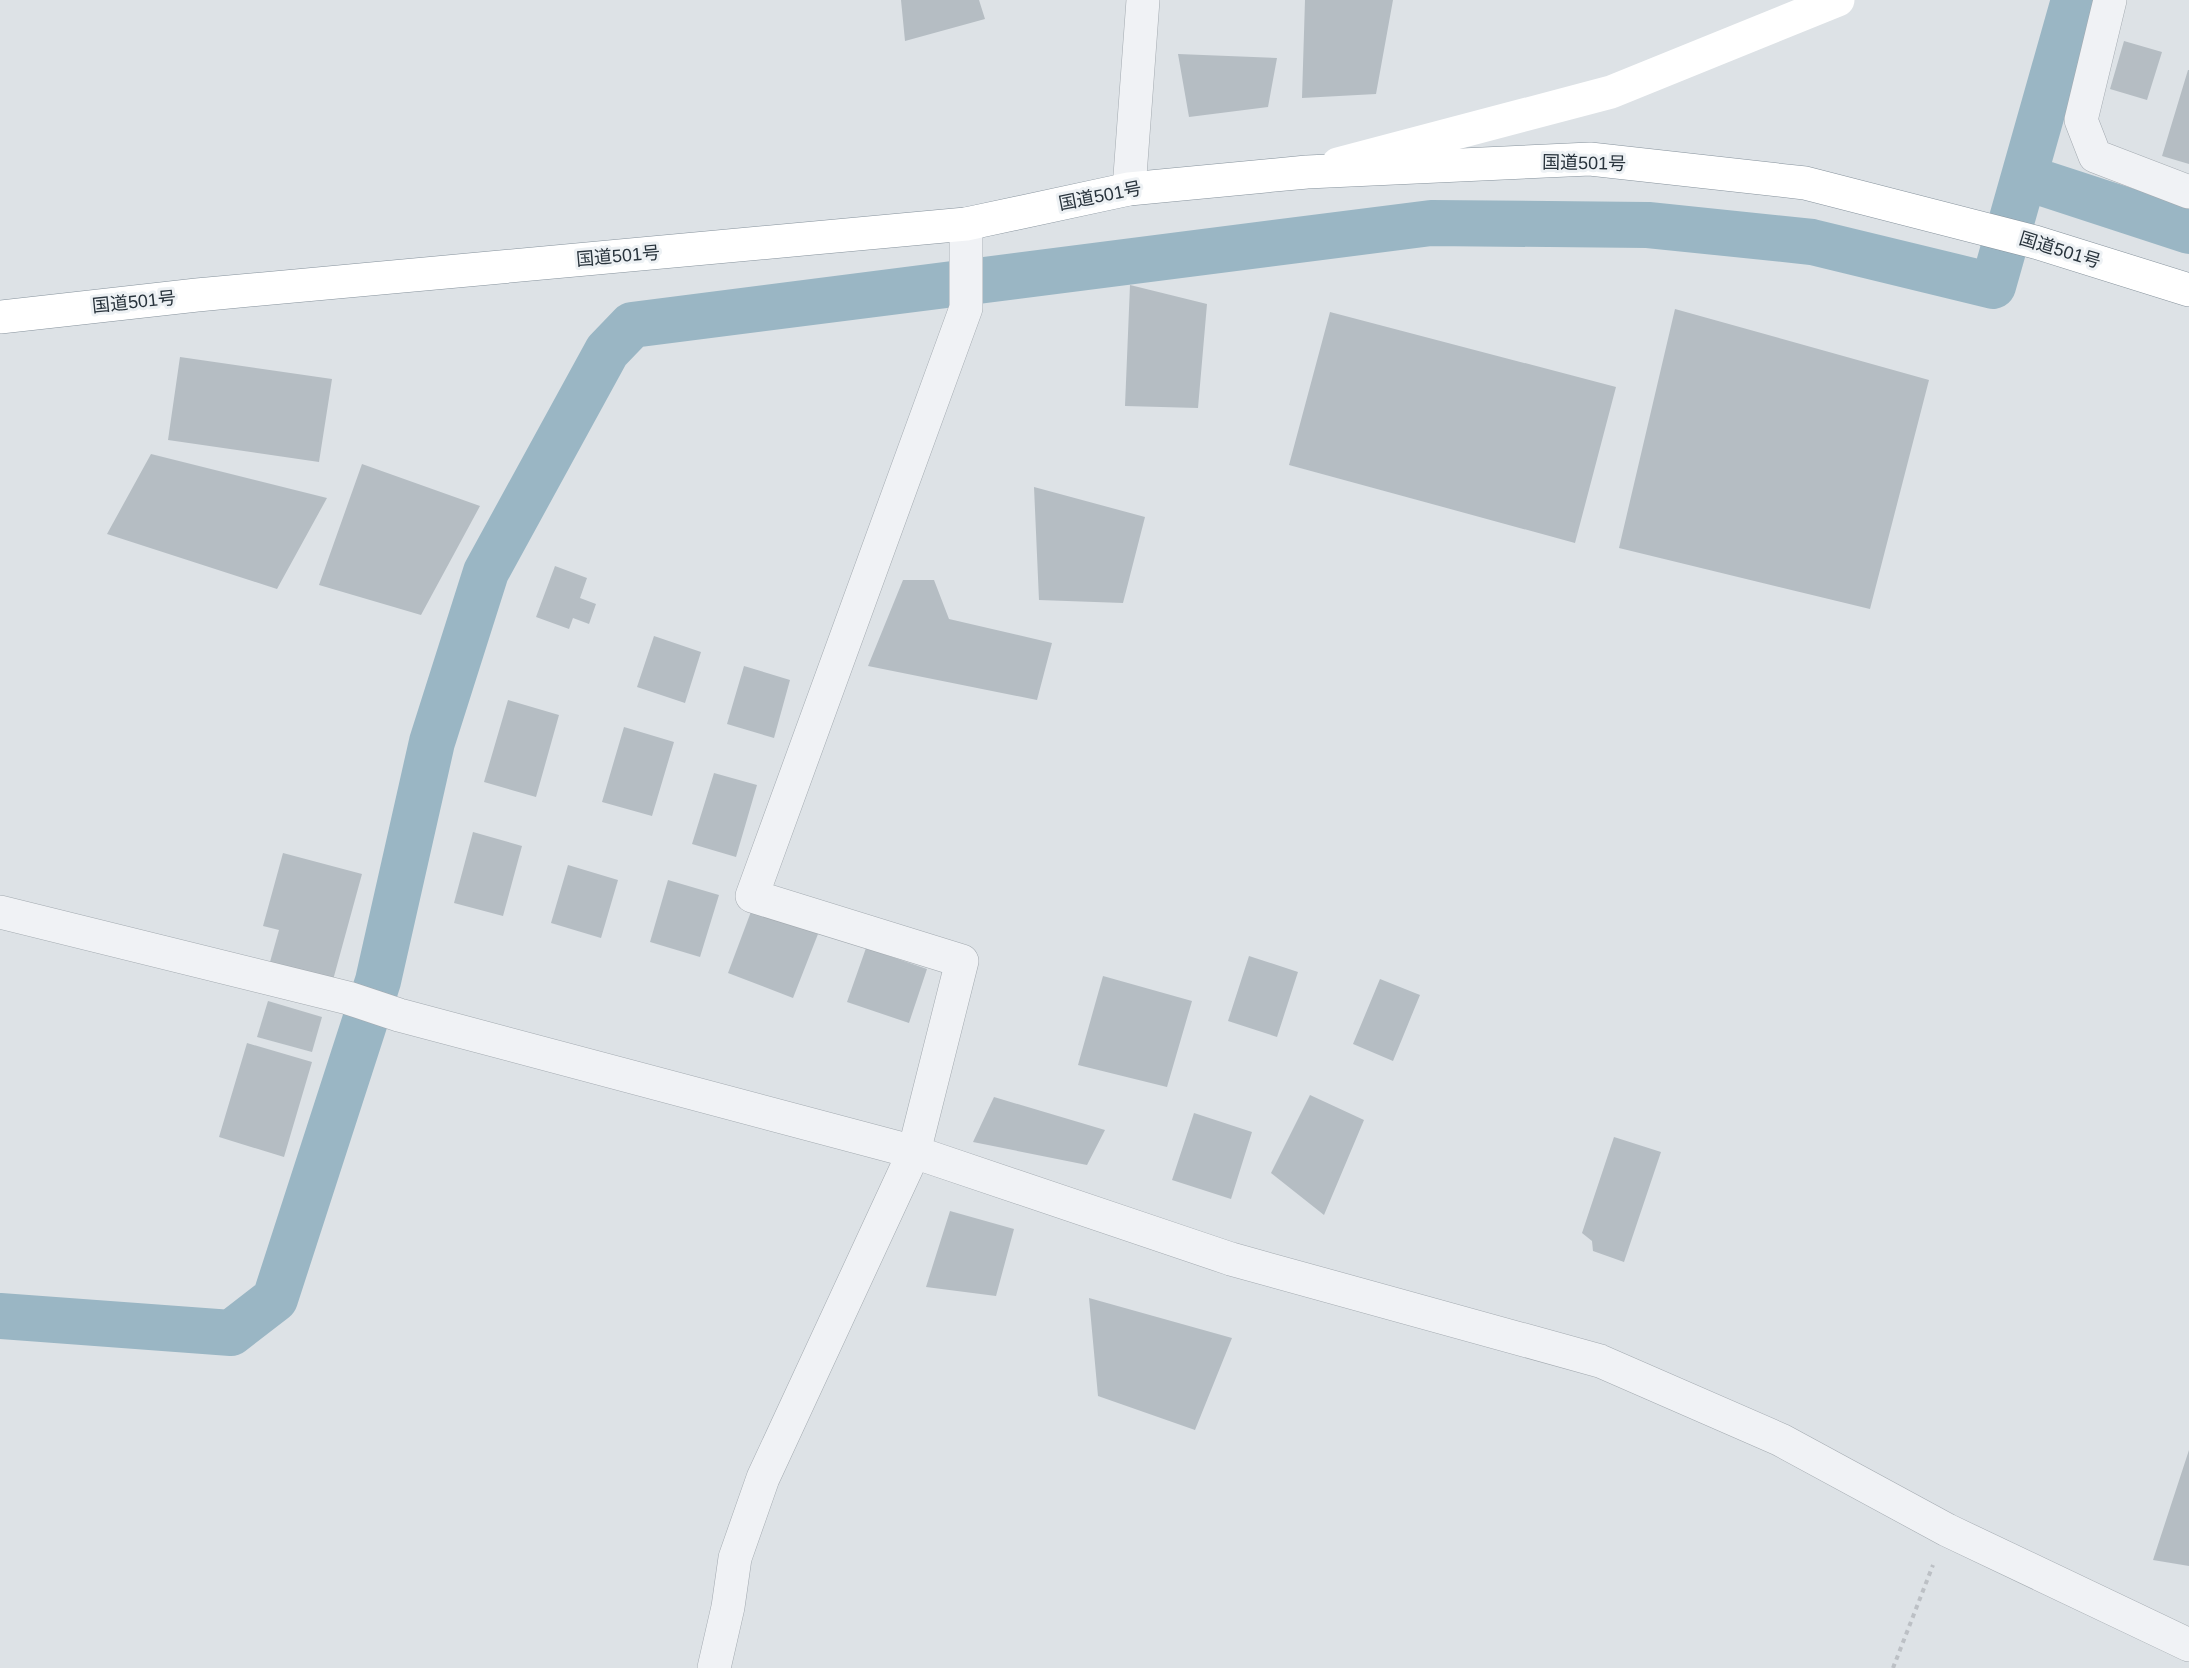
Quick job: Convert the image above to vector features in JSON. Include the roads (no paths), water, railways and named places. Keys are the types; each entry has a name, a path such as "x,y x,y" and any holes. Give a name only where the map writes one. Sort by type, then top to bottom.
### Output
{"main road":[{"path":"1307,172 1611,93 1838,0"},
{"name":"国道501号","path":"0,316 197,295 966,224 1129,189 1307,172 1590,159 1805,183 1992,230 2189,290"}],"street":[{"path":"1129,189 1143,0"},
{"path":"2110,0 2082,120 2095,156 2189,192"},
{"path":"714,1668 728,1607 735,1558 763,1478 914,1152 962,961 752,896 966,308 966,224"},
{"path":"0,912 348,998 399,1015 914,1152 1231,1258 1600,1361 1781,1440 1947,1530 2189,1645"}],"waterway":[{"path":"0,1316 231,1333 275,1299 378,981 432,742 486,572 607,351 632,325 1431,223 1648,225 1812,242 1993,286 2074,0"},
{"path":"2024,177 2189,231"}]}
